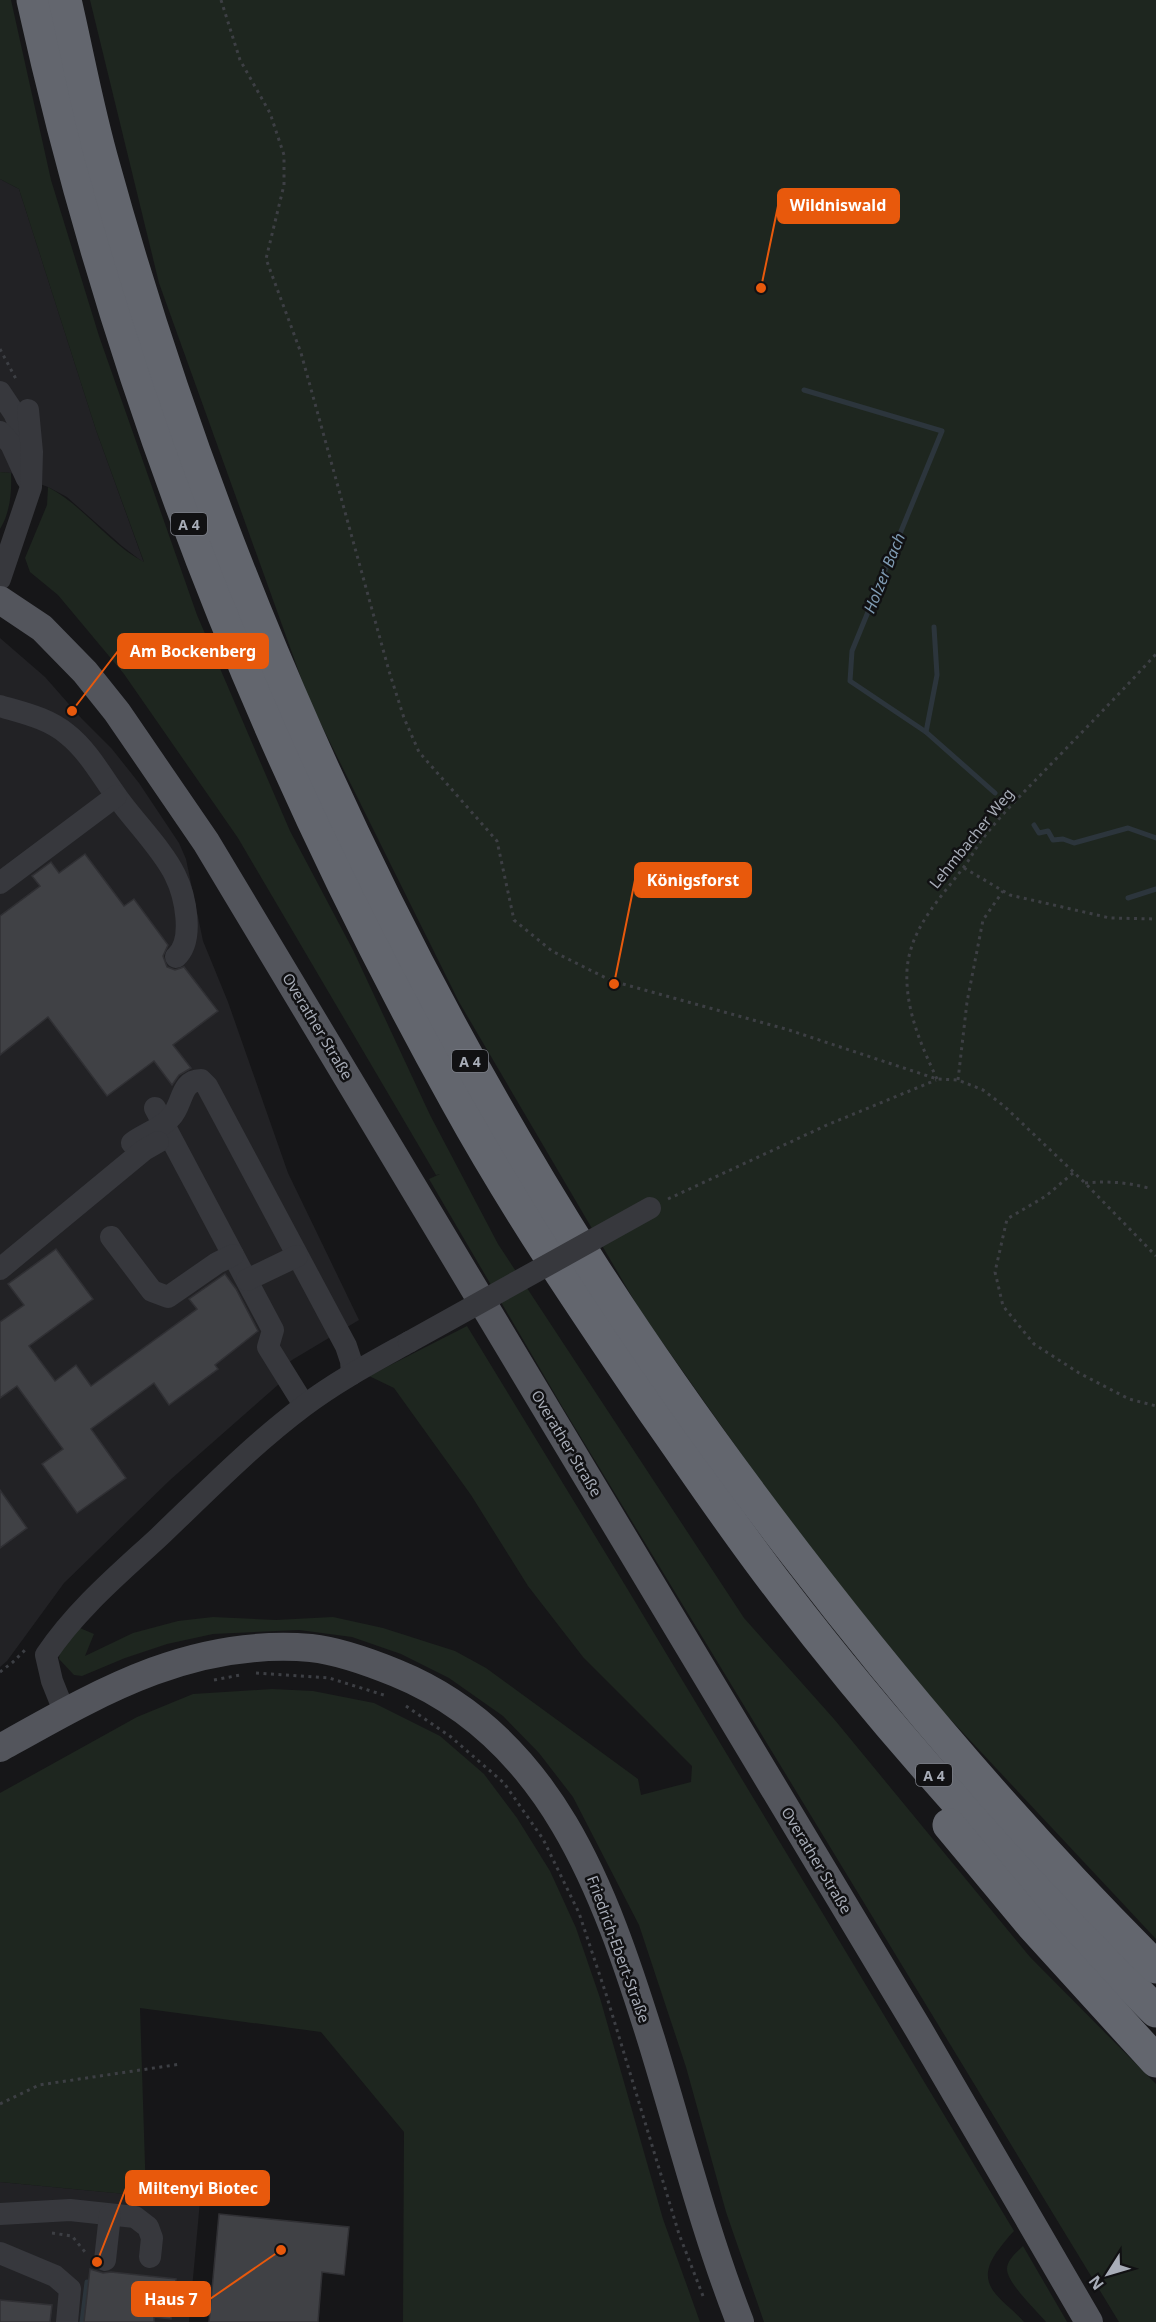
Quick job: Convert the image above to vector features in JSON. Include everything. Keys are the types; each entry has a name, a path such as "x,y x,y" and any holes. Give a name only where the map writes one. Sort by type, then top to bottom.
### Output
{"highway":[{"name":"A 4","path":"33,0 72,165 129,354 225,621 280,752 350,899 459,1105 585,1312 730,1522 832,1654 930,1770 1044,1898 1156,2011"},
{"name":"A 4","path":"65,0 102,163 161,353 201,467 251,600 312,743 350,826 441,1008 590,1263 654,1358 756,1501 866,1645 956,1753 1032,1839 1156,1967"},
{"path":"730,1522 769,1591 811,1653 920,1790 1033,1926 1156,2061"}],"main road":[{"name":"Overather Straße","path":"0,600 42,628 85,672 123,721 206,842 919,2030 1089,2322"},
{"name":"Friedrich-Ebert-Straße","path":"0,1748 116,1684 156,1669 222,1651 254,1647 313,1648 352,1658 411,1679 469,1713 499,1739 538,1784 580,1848 629,1968 717,2256 740,2322"}],"lane":[{"path":"0,392 14,413 32,452"},
{"path":"0,579 31,487 32,452 28,410"},
{"path":"0,432 11,444 31,487"},
{"path":"0,706 45,721 67,734 88,757 175,874 187,916 187,933 183,950 176,957"},
{"path":"0,883 116,796"},
{"path":"132,1143 173,1116 187,1085 194,1080 201,1080 207,1086 346,1346 352,1374"},
{"path":"163,1122 273,1330 268,1347 304,1405"},
{"path":"0,1269 144,1150 163,1122"},
{"path":"64,1711 52,1681 46,1655 59,1635 86,1605 261,1442 304,1405 352,1374 650,1208"},
{"path":"111,1237 152,1291 168,1297 217,1263 233,1255"},
{"path":"247,1280 297,1256"},
{"path":"0,2214 70,2210 135,2217 148,2227 152,2238 150,2257"},
{"path":"95,2258 110,2215"},
{"path":"0,2253 55,2276 70,2289 67,2322"}],"path":[{"path":"221,0 240,60 270,113 284,155 284,184 266,259 301,353 341,490 389,671 404,718 419,752 497,841 514,920 552,951 612,981 789,1030 937,1079 958,1080 983,1090 1004,1106 1156,1256"},
{"name":"Lehmbacher Weg","path":"937,1079 922,1046 909,1005 907,969 914,940 924,919 983,838 1019,797 1156,654"},
{"path":"963,868 1010,895 1110,918 1156,919"},
{"path":"958,1080 967,1002 983,920 1003,891"},
{"path":"650,1208 807,1133 937,1079"},
{"path":"1073,1173 1046,1196 1007,1219 995,1272 1003,1306 1034,1344 1079,1373 1129,1399 1156,1406"},
{"path":"1084,1184 1105,1181 1130,1183 1148,1188"},
{"path":"252,1673 329,1678 395,1699"},
{"path":"207,1681 241,1675"},
{"path":"405,1705 451,1737 504,1783 543,1839 579,1912 679,2234 705,2300"},
{"path":"0,2104 39,2085 181,2064"},
{"path":"49,2232 72,2236 95,2258"}],"shaded area":[{"path":"0,0 11,0 51,180 99,336 197,615 290,831 353,950 430,1115 498,1244 744,1618 834,1719 1030,1957 1156,2084 1156,2322 1119,2322 563,1408 429,1179 440,1174 436,1175 238,838 124,674 58,595 30,572 25,558 47,505 48,487 73,504 119,545 144,562 96,430 19,189 0,179"},
{"path":"90,0 1156,0 1156,1939 937,1705 792,1526 641,1312 459,1002 309,700 159,283"},
{"path":"0,179 19,189 96,430 144,563 67,497 11,473 0,472"},
{"path":"0,472 11,473 11,495 0,529"},
{"path":"0,638 45,677 112,749 139,783 179,843 186,859 203,941 228,1002 288,1173 359,1320 292,1360 273,1375 279,1384 170,1480 64,1583 7,1661 0,1667"},
{"path":"467,1326 1014,2231 996,2253 988,2275 989,2284 994,2292 1024,2322 764,2322 726,2212 686,2067 639,1925 573,1797 539,1753 503,1716 449,1678 401,1654 352,1637 299,1630 213,1634 167,1644 82,1676 74,1675 59,1659 60,1649 75,1626 94,1634 85,1656 133,1633 178,1621 213,1617 276,1620 333,1617 383,1628 455,1651 486,1668 638,1779 641,1795 691,1782 692,1766 583,1657 528,1586 471,1495 394,1388 369,1376"},
{"path":"272,1689 313,1691 374,1703 440,1736 484,1774 517,1818 550,1871 576,1928 600,1998 663,2219 700,2322 403,2322 404,2132 321,2032 140,2008 146,2196 0,2182 0,1793 137,1717 193,1694"},
{"path":"0,2182 200,2201 189,2322 0,2322"},
{"path":"1023,2246 1067,2322 1046,2322 1012,2282 1007,2266"}],"building":[{"path":"85,854 124,906 134,899 168,945 163,956 167,967 175,970 184,967 218,1011 173,1045 191,1068 179,1075 172,1085 154,1061 107,1096 48,1017 0,1055 0,916 40,886 32,876 51,862 59,873"},
{"path":"56,1249 93,1299 29,1346 55,1381 76,1365 91,1386 197,1309 189,1299 225,1274 236,1289 258,1331 215,1365 218,1369 169,1405 154,1383 91,1429 126,1478 77,1513 42,1464 63,1449 17,1386 0,1398 0,1322 24,1305 8,1284"},
{"path":"0,1490 27,1528 0,1548"},
{"path":"219,2214 349,2227 344,2275 322,2272 318,2322 209,2322"},
{"path":"90,2269 103,2273 176,2279 171,2319 154,2317 154,2322 84,2322"},
{"path":"0,2300 52,2305 50,2322 0,2322"}],"waterway":[{"name":"Holzer Bach","path":"804,390 942,431 852,651 850,681 926,732 995,793"},
{"path":"926,732 937,675 934,627"},
{"name":"Holzer Bach","path":"1034,825 1039,833 1048,831 1053,840 1063,839 1074,843 1128,828 1156,838"},
{"path":"1128,898 1156,889"},
{"path":"82,2322 87,2282"}],"place":[{"name":"Wildniswald","path":"761,288"},
{"name":"Am Bockenberg","path":"72,711"},
{"name":"Königsforst","path":"614,984"},
{"name":"Haus 7","path":"281,2250"},
{"name":"Miltenyi Biotec","path":"97,2262"}]}
